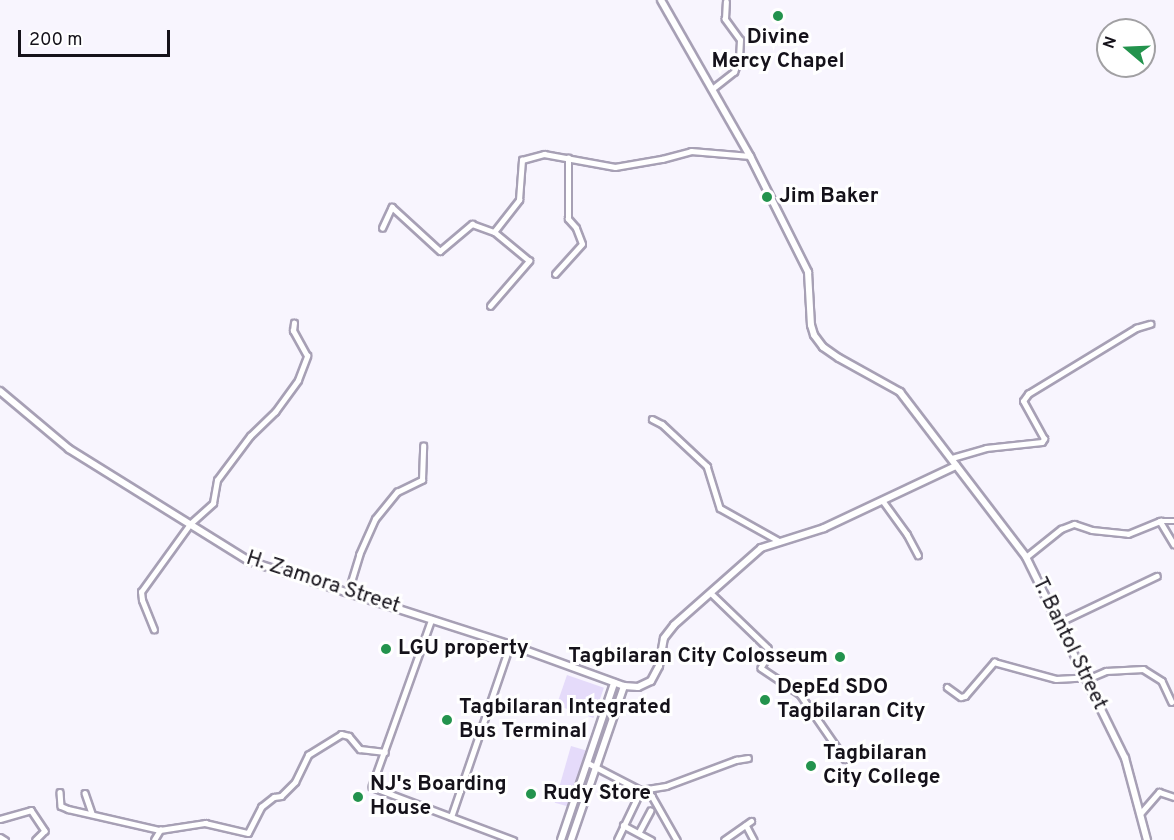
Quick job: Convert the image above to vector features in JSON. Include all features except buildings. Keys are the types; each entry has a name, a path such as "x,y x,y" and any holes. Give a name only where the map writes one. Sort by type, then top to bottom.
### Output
{"street":[{"name":"T. Bantol Street","path":"661,0 750,156 808,272 814,335 823,347 839,358 900,392 1026,557 1125,758 1147,840"},
{"path":"712,89 734,72 739,59 740,40 725,20 726,2"},
{"path":"494,232 519,200 522,160 544,154 615,167 662,159 691,151 750,156"},
{"path":"555,274 582,244 576,228 568,219 568,158"},
{"path":"382,228 392,207 441,251 472,224 494,232 529,261 490,306"},
{"path":"154,630 141,592 190,524 213,503 217,480 250,436 275,412 298,380 307,356 293,331 294,323"},
{"path":"952,458 986,448 1042,442 1044,439 1023,401 1028,394 1136,328 1150,324"},
{"name":"H. Zamora Street","path":"0,391 69,449 249,561 432,619 624,686"},
{"path":"652,419 662,424 707,466 720,508 779,541"},
{"path":"348,592 365,539 375,519 398,492 422,480 423,446"},
{"path":"571,840 624,686 638,687 651,681 659,666 664,639 674,625 761,548 824,528 956,466"},
{"path":"883,501 907,534 918,555"},
{"path":"1026,557 1062,529 1074,524 1092,530 1128,534 1160,521 1174,521"},
{"path":"1160,521 1174,544"},
{"path":"1060,622 1157,576"},
{"path":"711,593 768,648 769,655 761,668 800,693 845,759"},
{"path":"432,619 372,787 513,840"},
{"path":"451,817 510,645"},
{"path":"947,687 961,697 965,696 994,662 1056,679 1086,678 1106,671 1148,671 1162,681 1172,702"},
{"path":"561,840 614,683"},
{"path":"60,792 61,806 160,830 205,823 248,832 261,807 274,797 281,796 295,782 308,755 341,734 349,736 360,749 385,752"},
{"path":"640,790 666,786 736,760 748,758"},
{"path":"588,763 652,796 673,829 676,840"},
{"path":"617,840 640,790"},
{"path":"1140,814 1159,792 1174,797"},
{"path":"85,793 92,813"},
{"path":"0,819 31,810 45,831 36,840"},
{"path":"639,832 650,811"},
{"path":"724,840 751,822"},
{"path":"623,825 651,840"},
{"path":"746,825 754,840"},
{"path":"154,840 160,830"},
{"path":"735,840 737,831"},
{"path":"0,837 5,840"}],"shaded area":[{"path":"567,675 604,688 593,718 557,705"},
{"path":"571,746 585,750 569,807 555,803"}],"place":[{"name":"Divine Mercy Chapel","path":"778,16"},
{"name":"Jim Baker","path":"767,197"},
{"name":"LGU property","path":"386,649"},
{"name":"Tagbilaran City Colosseum","path":"840,657"},
{"name":"DepEd SDO Tagbilaran City","path":"765,700"},
{"name":"Tagbilaran Integrated Bus Terminal","path":"447,720"},
{"name":"Tagbilaran City College","path":"811,766"},
{"name":"Rudy Store","path":"531,794"},
{"name":"NJ's Boarding House","path":"358,797"}]}
